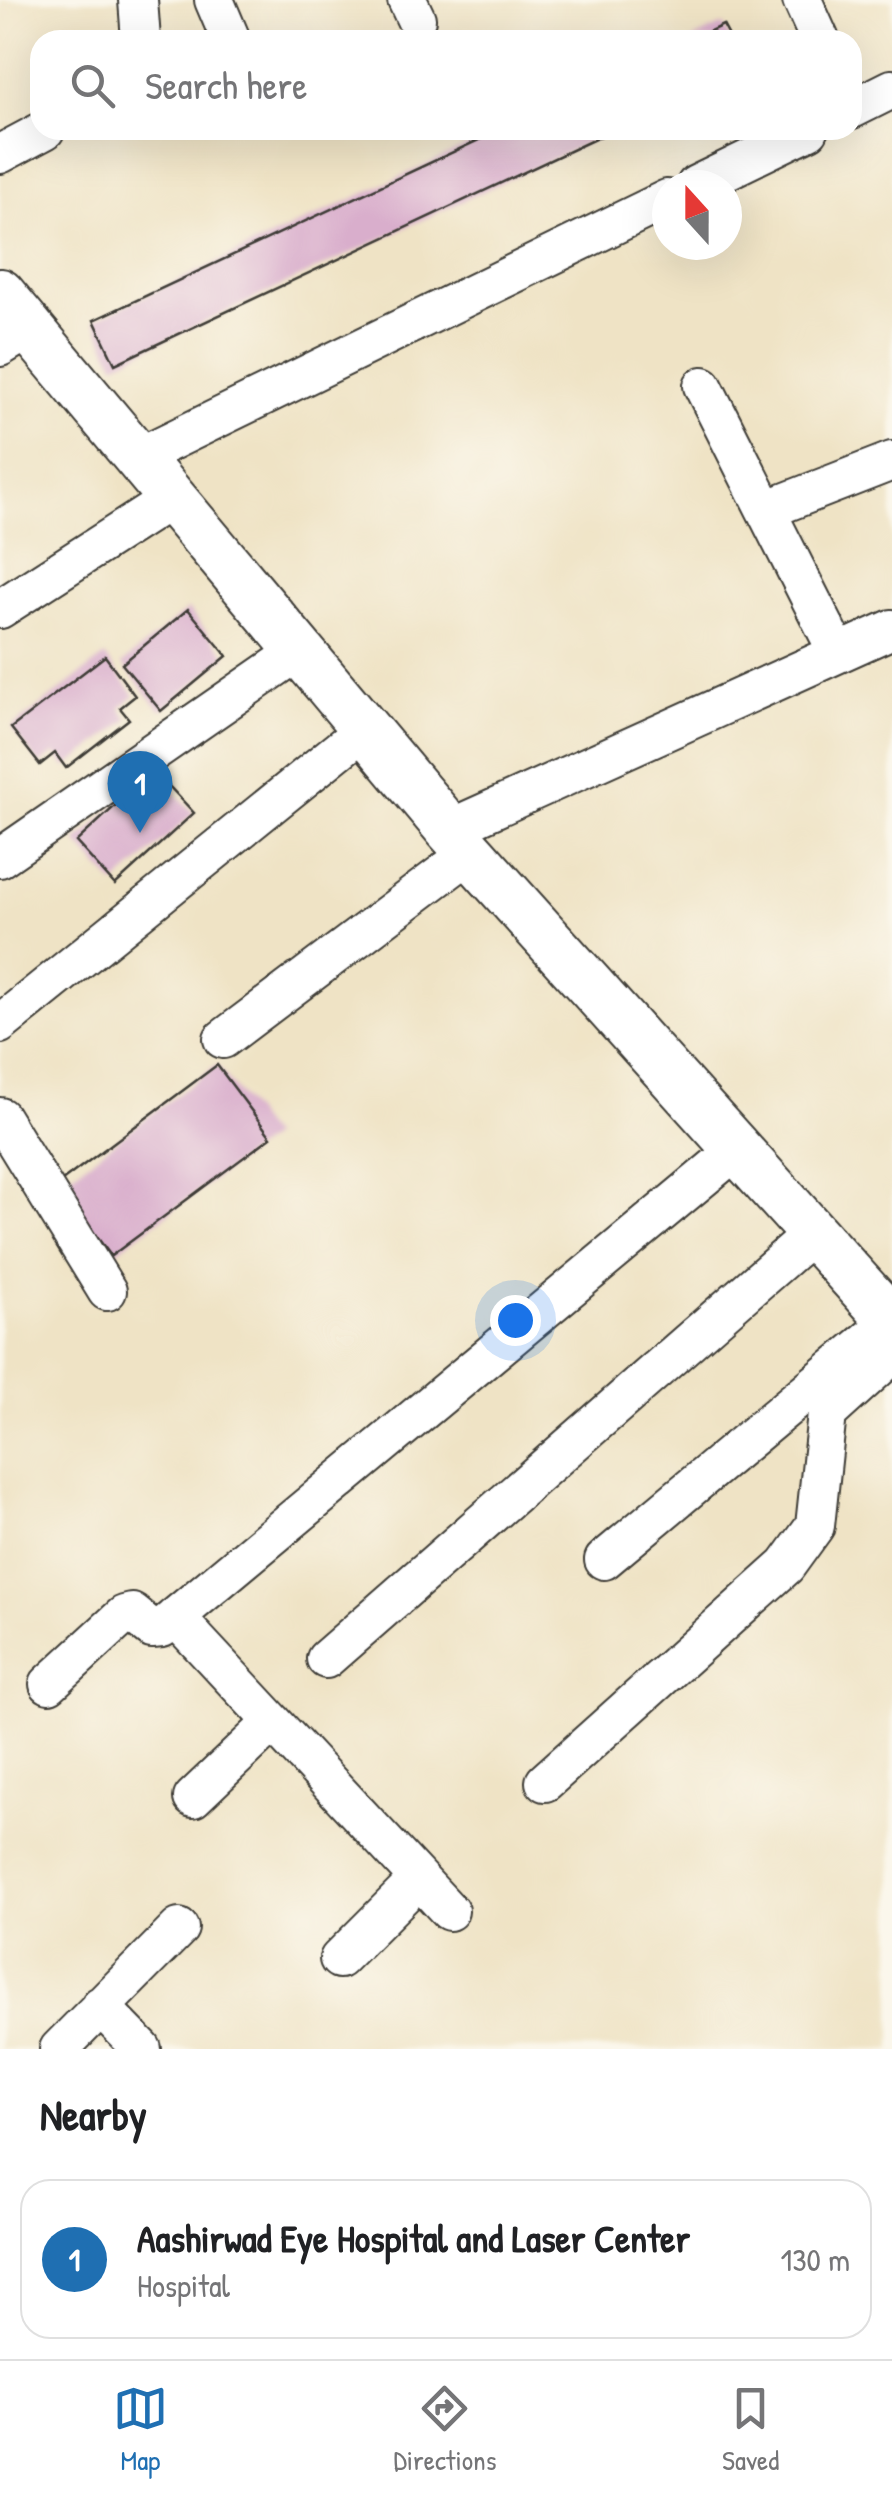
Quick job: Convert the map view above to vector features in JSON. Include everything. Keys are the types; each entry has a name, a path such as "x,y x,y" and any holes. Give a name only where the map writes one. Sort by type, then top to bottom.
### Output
{"main road":[{"path":"0,292 14,338 136,458 460,841 810,1235 892,1321"}],"street":[{"path":"138,0 140,30"},
{"path":"214,0 227,30"},
{"path":"802,0 816,30"},
{"path":"862,104 892,90"},
{"path":"0,154 30,138"},
{"path":"727,170 788,140"},
{"path":"136,458 652,206"},
{"path":"703,386 838,654"},
{"path":"766,510 892,462"},
{"path":"0,610 170,499"},
{"path":"223,1039 460,841 892,629"},
{"path":"0,858 299,651"},
{"path":"0,1024 364,729"},
{"path":"0,1117 106,1291"},
{"path":"49,1684 124,1615 132,1613 152,1629 162,1628 735,1150"},
{"path":"326,1660 810,1235"},
{"path":"604,1560 892,1321"},
{"path":"545,1782 786,1566 807,1542 815,1526 827,1414 892,1355"},
{"path":"175,1617 449,1911"},
{"path":"192,1798 273,1722"},
{"path":"338,1959 419,1879"},
{"path":"59,2049 178,1928"},
{"path":"100,2006 142,2049"}],"building":[{"path":"479,140 593,140 115,364 94,320"},
{"path":"188,609 227,656 161,711 122,664"},
{"path":"105,656 135,696 120,708 129,719 66,768 55,753 40,765 11,728"},
{"path":"154,770 194,813 115,885 76,842"},
{"path":"217,1065 271,1137 111,1256 58,1184"}],"place":[{"name":"Aashirwad Eye Hospital and Laser Center","path":"140,833"}]}
